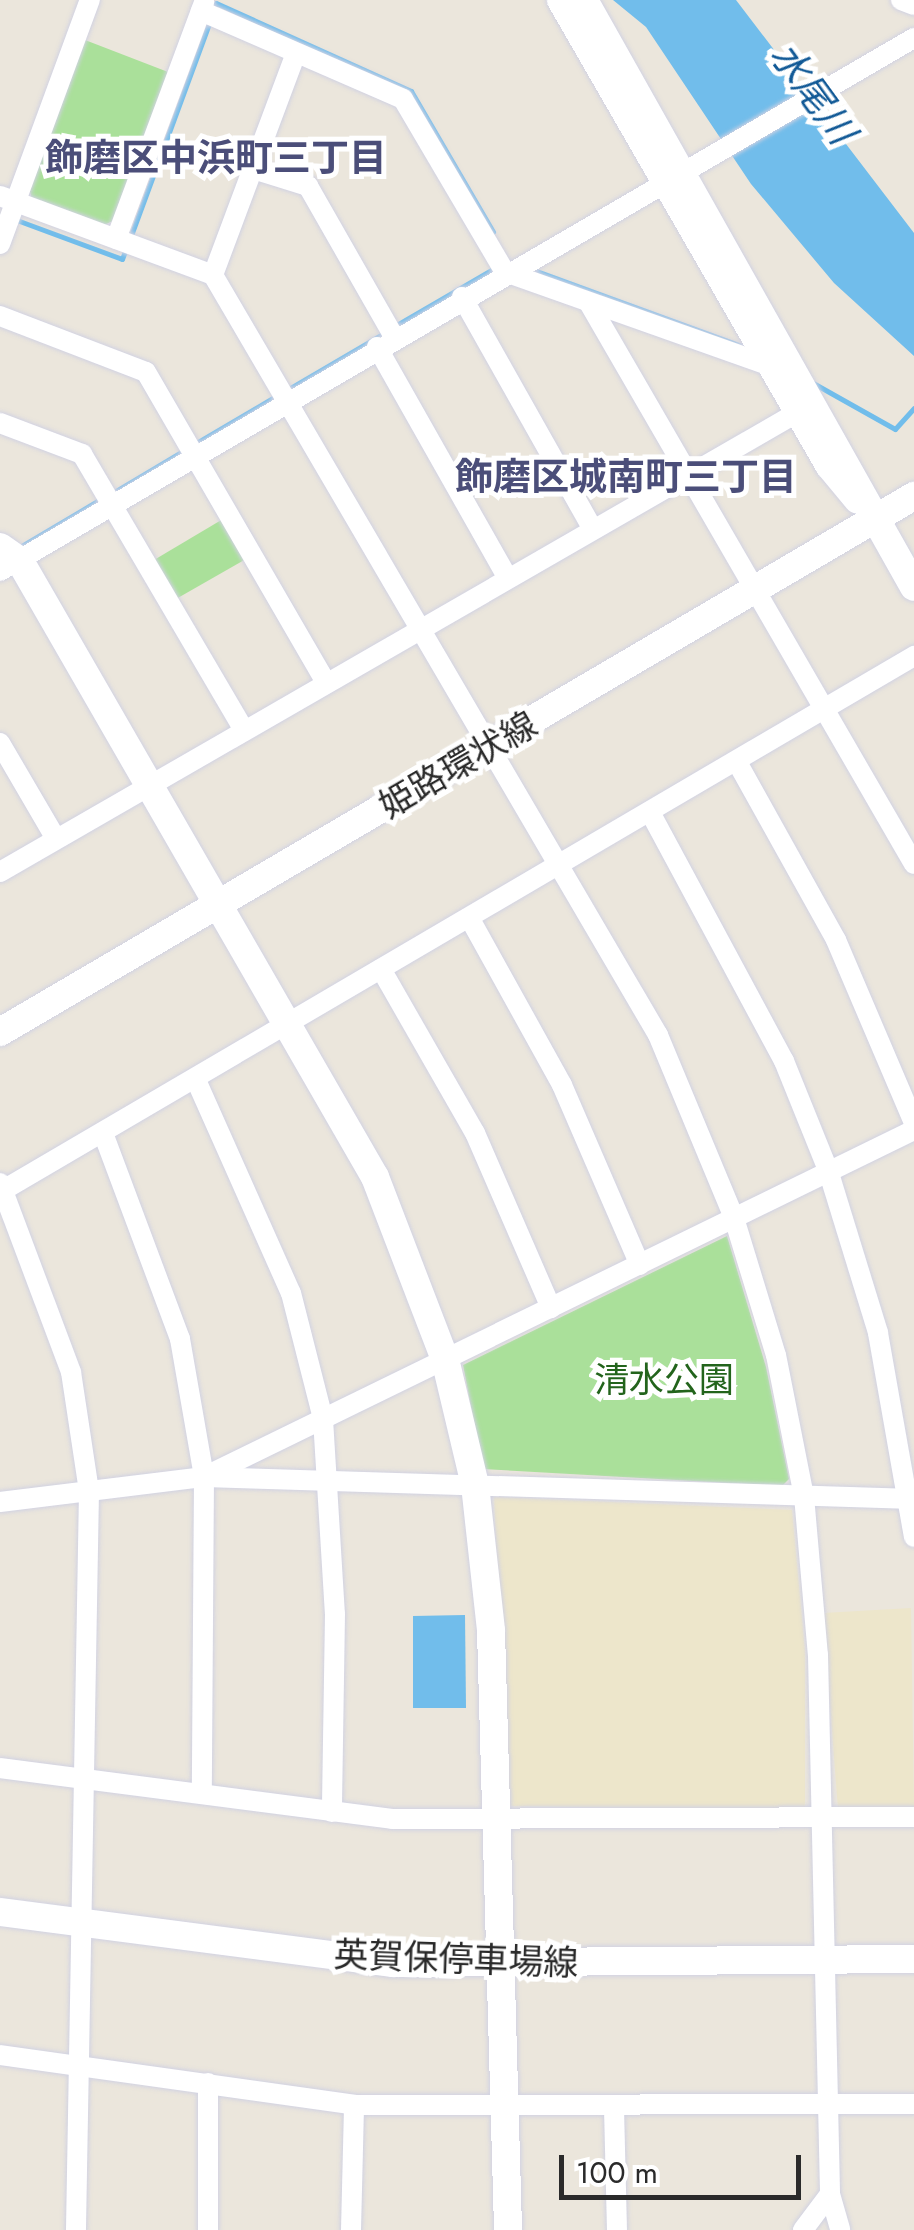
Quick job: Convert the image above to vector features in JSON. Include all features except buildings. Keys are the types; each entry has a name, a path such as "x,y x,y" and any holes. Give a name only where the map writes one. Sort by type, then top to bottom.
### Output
{"street":[{"path":"0,244 8,198 90,0"},
{"path":"561,0 848,455 875,520"},
{"path":"584,0 773,366 875,520 914,587"},
{"path":"902,0 914,5"},
{"path":"116,239 203,5 221,20 403,100 505,272 773,366"},
{"path":"508,2230 491,1631 475,1485 446,1360 375,1178 220,903 7,560 111,506 711,151 914,38"},
{"path":"214,275 296,52"},
{"path":"253,169 308,186 507,577"},
{"path":"8,198 214,275 658,1035 734,1218 776,1356 804,1496 823,1817 830,2194 840,2230"},
{"path":"462,297 592,528"},
{"path":"588,303 914,864"},
{"path":"0,316 146,372 326,682"},
{"path":"0,872 688,472 800,411"},
{"path":"0,423 82,454 244,730"},
{"name":"姫路環状線","path":"0,1032 758,593 914,496"},
{"path":"76,2230 90,1491 70,1372 1,1188 196,1080 914,656"},
{"path":"0,742 56,840"},
{"path":"204,1477 640,1265 914,1126 836,940 737,762"},
{"path":"652,814 775,1044 828,1170 878,1333 912,1499 914,1538"},
{"path":"470,919 562,1085 640,1265"},
{"path":"382,969 475,1133 551,1308"},
{"path":"196,1080 292,1293 323,1420 330,1480 332,1812"},
{"path":"103,1133 180,1339 204,1477 202,1794"},
{"path":"0,1502 204,1477 912,1499"},
{"path":"0,1768 332,1812 495,1824 914,1817"},
{"name":"英賀保停車場線","path":"0,1912 392,1963 502,1966 914,1960"},
{"path":"0,2055 354,2105 504,2109 914,2104"},
{"path":"208,2083 208,2230"},
{"path":"350,2230 354,2105"},
{"path":"614,2108 616,2230"},
{"path":"804,2230 830,2194"}],"shaded area":[{"path":"494,1497 792,1510 805,1651 805,1810 507,1806"},
{"path":"911,1608 914,1807 838,1809 823,1613"}],"green space":[{"path":"85,40 168,72 115,220 104,225 32,199 29,188"},
{"path":"223,519 246,559 176,599 154,560"},
{"name":"清水公園","path":"727,1236 766,1367 789,1479 782,1486 483,1469 463,1365"}],"water":[{"path":"613,0 736,0 914,233 914,356 834,283 751,184 646,27"},
{"path":"465,1615 466,1708 413,1708 413,1616"}],"waterway":[{"path":"214,11 216,3 411,91 493,232"},
{"path":"129,241 210,21"},
{"path":"14,219 122,259 125,251"},
{"path":"395,326 498,266"},
{"path":"531,269 750,349"},
{"path":"287,390 386,332"},
{"path":"813,383 895,429 914,408"},
{"path":"193,445 278,395"},
{"path":"111,494 183,451"},
{"path":"20,547 101,499"}],"district":[{"name":"飾磨区中浜町三丁目","path":"216,158"},
{"name":"飾磨区城南町三丁目","path":"626,477"}],"water label":[{"name":"水尾川","path":"813,93"}]}
